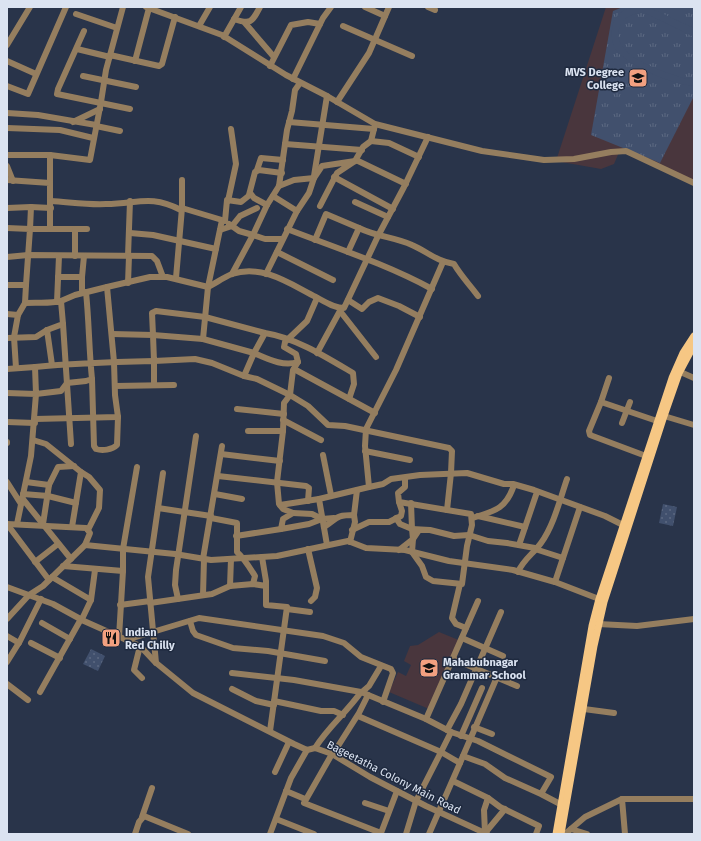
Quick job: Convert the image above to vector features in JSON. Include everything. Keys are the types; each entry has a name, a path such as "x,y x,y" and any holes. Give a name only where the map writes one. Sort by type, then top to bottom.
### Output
{"main road":[{"path":"556,834 592,626 599,599 657,421 677,371 694,336"},
{"path":"561,834 598,624 677,371 694,345"}],"street":[{"path":"7,45 30,7"},
{"path":"7,86 28,94 65,7"},
{"path":"7,155 50,155 90,160 104,79 123,7"},
{"path":"199,26 209,7"},
{"path":"224,37 241,7"},
{"path":"245,23 254,19 260,7"},
{"path":"293,79 320,24 331,7"},
{"path":"365,7 385,16"},
{"path":"337,102 368,53 389,7"},
{"path":"428,7 435,10"},
{"path":"135,61 148,8 199,26 224,37 270,66 327,96 375,126"},
{"path":"76,14 117,28"},
{"path":"77,49 160,66 175,17"},
{"path":"234,19 245,23 274,57"},
{"path":"270,66 291,25 308,22 320,24"},
{"path":"343,26 412,56"},
{"path":"7,30 14,34"},
{"path":"84,31 57,94 130,109"},
{"path":"7,61 36,74"},
{"path":"83,76 104,79 136,87"},
{"path":"232,274 267,205 279,186 295,90 300,83"},
{"path":"266,274 287,229 309,193 314,178 327,96"},
{"path":"73,122 100,109"},
{"path":"7,113 38,115 120,131"},
{"path":"289,122 375,126 428,137 482,151 544,160 574,158 626,151 694,183"},
{"path":"320,206 337,172 356,160 362,150 371,141 375,126"},
{"path":"7,128 60,130 93,138"},
{"path":"203,339 208,287 236,164 231,129"},
{"path":"317,353 341,310 344,308 378,236 406,184 428,137"},
{"path":"371,141 389,143 419,157"},
{"path":"285,144 362,150"},
{"path":"50,155 50,229"},
{"path":"228,200 241,202 249,195 253,175 257,170 261,158 283,160"},
{"path":"314,178 322,166 356,160 406,184"},
{"path":"7,166 10,181 50,183"},
{"path":"257,170 282,173"},
{"path":"334,177 393,209"},
{"path":"279,186 294,180 314,178"},
{"path":"176,278 182,209 182,180"},
{"path":"249,195 251,194 254,198 267,205"},
{"path":"273,196 297,211"},
{"path":"51,201 93,204 156,200 223,221 239,231 265,239 282,239"},
{"path":"128,283 130,201"},
{"path":"355,202 388,217"},
{"path":"16,368 14,336 18,315 25,304 31,207"},
{"path":"7,208 51,208"},
{"path":"220,230 232,226 240,216 257,208"},
{"path":"315,240 326,214 378,236 412,245 443,262 454,264 461,276 478,296"},
{"path":"7,228 87,230"},
{"path":"348,252 359,228"},
{"path":"75,229 75,256"},
{"path":"287,229 367,259 410,277 432,289"},
{"path":"130,233 153,235 216,249"},
{"path":"277,252 333,280"},
{"path":"7,258 28,255 152,256 157,260 163,277"},
{"path":"59,256 59,302 63,324 71,444"},
{"path":"84,256 82,277 91,363 94,446 96,449 104,450 117,445 118,417 107,287"},
{"path":"369,487 365,451 366,431 396,370 443,262"},
{"path":"25,304 40,302 49,304 59,302 84,293 150,277 176,278 208,287 232,274 254,270 287,281 341,310 376,357"},
{"path":"58,277 82,277"},
{"path":"7,285 26,285"},
{"path":"281,528 283,519 282,507 277,482 283,431 284,403 290,395 294,369 298,362 296,354 284,347 287,340 306,321 317,298"},
{"path":"348,300 362,309 369,302 378,298 399,306 420,317"},
{"path":"154,385 152,317 154,312 205,317 265,332 317,353 353,374 354,384 348,399"},
{"path":"7,314 18,315"},
{"path":"7,338 14,336 36,337 47,330 63,324"},
{"path":"47,330 52,365"},
{"path":"244,376 265,332"},
{"path":"112,334 153,335 203,339 254,353 282,364 290,365 298,362"},
{"path":"7,369 66,364 195,359 212,363 244,376 257,379 290,395 308,406 328,425 366,431 449,448 452,451 447,510"},
{"path":"17,524 33,440 36,394 35,367"},
{"path":"294,369 375,413"},
{"path":"677,371 694,378"},
{"path":"610,378 589,431 590,435 646,456"},
{"path":"67,383 86,382 92,379"},
{"path":"7,393 36,394 61,391 67,383"},
{"path":"115,386 174,385"},
{"path":"601,402 657,421"},
{"path":"622,423 630,402"},
{"path":"237,409 284,417 321,440"},
{"path":"664,416 694,425"},
{"path":"7,422 69,418 118,417"},
{"path":"248,431 283,431"},
{"path":"178,599 175,585 178,554 196,436"},
{"path":"7,619 29,595 50,578 85,545 90,533 88,530 99,508 100,490 89,477 46,444 33,440"},
{"path":"203,595 204,559 222,446"},
{"path":"365,451 410,460"},
{"path":"221,454 280,461"},
{"path":"323,455 331,495"},
{"path":"44,525 50,485 58,467 74,466"},
{"path":"120,637 123,549 137,467"},
{"path":"72,527 81,472"},
{"path":"156,663 148,577 164,473"},
{"path":"282,507 383,484 390,479 420,475 467,473 537,492 605,516 623,525"},
{"path":"218,476 250,481 277,482 308,487 308,501"},
{"path":"352,530 368,522 389,522 401,516 402,511 398,492 405,487 405,478"},
{"path":"518,572 522,562 541,544 567,479"},
{"path":"7,482 44,525 70,559"},
{"path":"26,482 50,485"},
{"path":"466,628 456,624 452,620 460,584 462,584 469,535 472,525 475,517 502,506 507,502 514,485"},
{"path":"350,542 357,490"},
{"path":"519,545 537,492"},
{"path":"215,494 242,499"},
{"path":"22,499 48,496 76,503"},
{"path":"319,499 327,545"},
{"path":"399,502 471,514 475,517 525,527"},
{"path":"411,504 413,539 412,552 422,566 426,577 433,581 460,584"},
{"path":"282,507 294,513 312,514 322,518 354,516"},
{"path":"555,582 580,507"},
{"path":"158,508 237,523 237,552 244,558 245,563 255,576 253,584"},
{"path":"283,519 294,513"},
{"path":"236,536 309,524 322,518"},
{"path":"324,527 334,518"},
{"path":"396,518 400,524 412,529 430,530 454,536 469,535 488,541 519,545 563,558"},
{"path":"7,524 86,528 88,530"},
{"path":"7,524 35,562 50,578 91,600"},
{"path":"399,550 413,539 419,530"},
{"path":"85,545 178,554 204,559 231,559 262,557 350,542 366,548 412,552 518,572 555,582 599,599"},
{"path":"35,562 58,544"},
{"path":"308,549 317,588 315,596 311,601"},
{"path":"262,557 266,586 266,604 310,612"},
{"path":"230,586 231,559"},
{"path":"63,566 95,570 123,571"},
{"path":"40,692 82,619 91,600 95,570"},
{"path":"120,605 178,599 215,593 230,586 253,584 266,586"},
{"path":"7,587 41,599 140,646 156,663 193,693 307,750 290,778 270,834"},
{"path":"7,662 19,643 41,599"},
{"path":"426,719 478,601"},
{"path":"270,732 287,609"},
{"path":"406,834 416,801 441,752 500,612"},
{"path":"126,640 199,618 337,639 362,657 390,669 393,673 383,702"},
{"path":"598,624 637,626 694,620"},
{"path":"190,621 196,635 233,648 280,653 325,661"},
{"path":"42,624 70,639"},
{"path":"7,636 19,643"},
{"path":"462,638 503,656"},
{"path":"31,643 60,658"},
{"path":"140,646 134,670 142,678"},
{"path":"453,659 476,667 517,686"},
{"path":"315,748 326,732 369,686 381,666"},
{"path":"232,673 338,687 362,692 426,719 449,731 470,738 551,777 541,794"},
{"path":"429,834 453,781 474,727 497,677"},
{"path":"7,684 28,700"},
{"path":"461,736 482,688"},
{"path":"232,690 256,701 321,711 334,711 343,715"},
{"path":"368,695 358,716 305,799 304,803 380,833 397,791"},
{"path":"584,709 614,713"},
{"path":"358,716 441,752 460,763"},
{"path":"474,727 492,734"},
{"path":"275,772 289,742"},
{"name":"Bageetatha Colony Main Road","path":"307,750 315,748 333,754 416,801 486,834"},
{"path":"463,756 485,764 505,778 562,805"},
{"path":"453,781 539,826 538,833"},
{"path":"135,834 152,788"},
{"path":"286,791 305,799"},
{"path":"486,834 484,810 488,798"},
{"path":"565,834 585,817 622,800 694,799"},
{"path":"622,800 626,834"},
{"path":"365,803 389,810"},
{"path":"486,834 505,809"},
{"path":"142,817 147,816 188,834"},
{"path":"276,819 314,834"},
{"path":"571,829 587,834"}],"shaded area":[{"name":"MVS Degree College","path":"606,7 694,7 694,181 620,150 614,164 601,169 556,161"},
{"name":"Mahabubnagar Grammar School","path":"439,632 461,641 429,709 389,692 398,672 406,676 411,665 404,661 410,646 418,645"}],"green space":[{"name":"MVS Degree College","path":"623,7 694,7 694,96 660,163 591,135 613,11"},
{"path":"634,7 648,7 694,28 694,37 645,13 642,13 626,18 621,24 618,35 622,45 629,54 652,67 665,72 686,79 694,78 694,85 686,85 652,74 630,62 616,50 612,37 614,20 621,12"},
{"path":"663,504 677,507 673,526 659,523"},
{"path":"91,649 105,656 98,671 83,664"}],"place":[{"name":"MVS Degree College","path":"638,78"},
{"name":"Indian Red Chilly","path":"111,638"},
{"name":"Mahabubnagar Grammar School","path":"429,668"}]}
